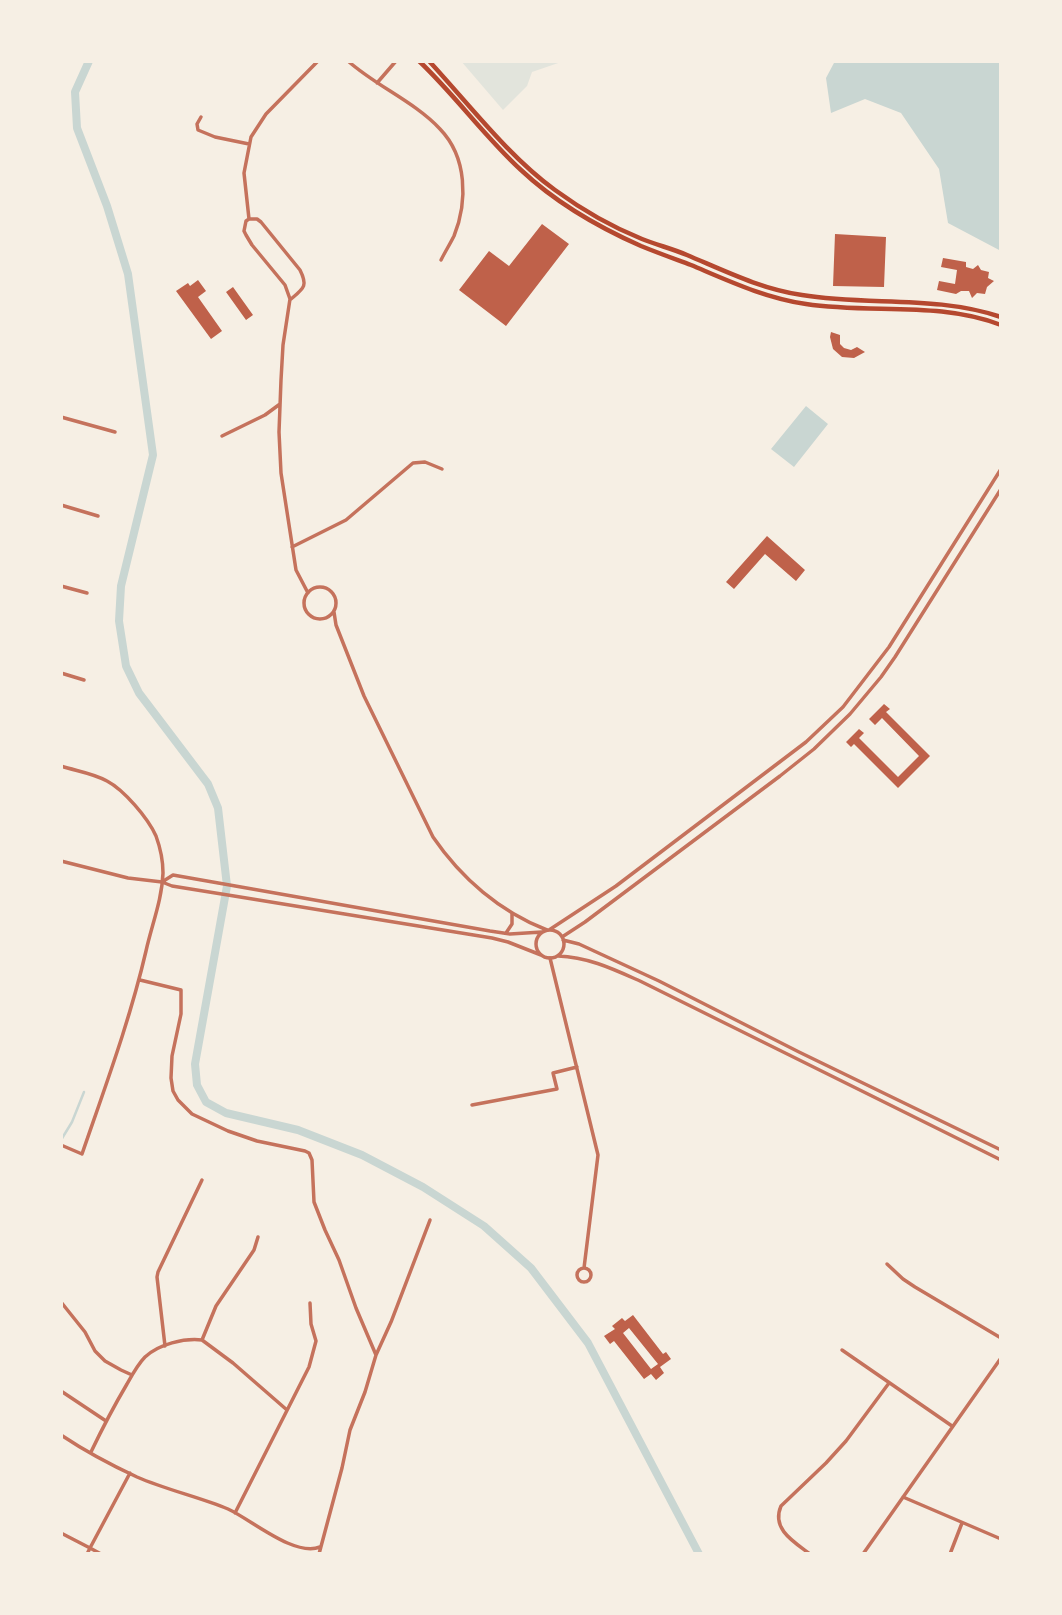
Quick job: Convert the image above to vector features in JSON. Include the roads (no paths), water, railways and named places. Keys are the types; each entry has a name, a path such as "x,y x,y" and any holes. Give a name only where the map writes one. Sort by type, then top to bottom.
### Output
{"main road":[{"path":"419,61 506,155 539,186 590,220 642,246 735,285 788,301 830,307 933,310 1001,325"},
{"path":"429,61 539,177 590,212 642,239 748,281 799,295 829,299 927,302 962,306 1001,317"}],"street":[{"path":"249,219 244,173 249,144 266,114 318,61"},
{"path":"348,61 425,116 440,129 451,144 463,181 460,214 442,260"},
{"path":"377,83 396,61"},
{"path":"201,117 197,124 198,131 249,144"},
{"path":"290,299 304,285 300,270 261,222 249,219 245,223 246,235 285,285 290,299 280,404 281,473 296,570 308,593"},
{"path":"222,436 265,415 280,404"},
{"path":"61,417 116,432"},
{"path":"292,547 346,520 413,463 425,462 442,469"},
{"path":"541,955 536,948 539,935 616,886 806,742 843,706 889,647 1001,468"},
{"path":"563,939 780,776 814,749 850,714 895,657 1001,489"},
{"path":"61,505 98,516"},
{"path":"61,586 87,593"},
{"path":"317,588 332,592 337,604 334,612 328,618 320,620 310,616 304,604 308,593 317,588"},
{"path":"334,612 336,625 364,696 433,837 460,872 490,898 527,923 546,931"},
{"path":"61,673 84,680"},
{"path":"61,766 106,780 131,801 150,824 156,837 163,869 162,891 140,980 82,1154 62,1145"},
{"path":"61,861 128,878 500,940 550,958 581,958 595,962 640,981 1001,1160"},
{"path":"162,882 173,875 506,933 525,934 554,930 563,939 659,981 1001,1150"},
{"path":"506,933 512,924 512,914"},
{"path":"558,956 564,946 563,939"},
{"path":"550,958 598,1154 584,1268"},
{"path":"140,980 181,990 181,1014 172,1056 171,1078 173,1091 185,1109 228,1132 309,1153 312,1160 314,1202 340,1260 355,1308 376,1355"},
{"path":"472,1105 557,1089 553,1073 577,1067"},
{"path":"165,1346 158,1272 202,1180"},
{"path":"319,1554 334,1503 350,1430 376,1355 430,1220"},
{"path":"202,1340 216,1306 254,1250 258,1237"},
{"path":"887,1264 915,1287 1001,1338"},
{"path":"61,1302 85,1332 94,1351 105,1361 132,1374"},
{"path":"235,1513 309,1367 316,1341 311,1324 310,1303"},
{"path":"91,1452 143,1358 155,1349 196,1339 220,1352 286,1410"},
{"path":"842,1350 953,1426"},
{"path":"863,1554 1001,1358"},
{"path":"810,1554 785,1536 781,1529 781,1506 846,1441 889,1383"},
{"path":"61,1391 106,1421"},
{"path":"61,1435 130,1473 235,1513 255,1526 298,1546 312,1550 320,1547"},
{"path":"87,1554 130,1473"},
{"path":"903,1497 1001,1539"},
{"path":"950,1554 962,1523"},
{"path":"61,1533 101,1554"}],"waterway":[{"path":"89,61 75,92 77,128 107,206 128,274 153,455 121,586 119,621 126,666 139,693 208,784 218,808 227,886 195,1064 197,1085 206,1102 226,1113 298,1130 362,1155 423,1187 484,1226 531,1268 588,1343 699,1554"},
{"path":"61,1140 72,1122 84,1092"}]}
